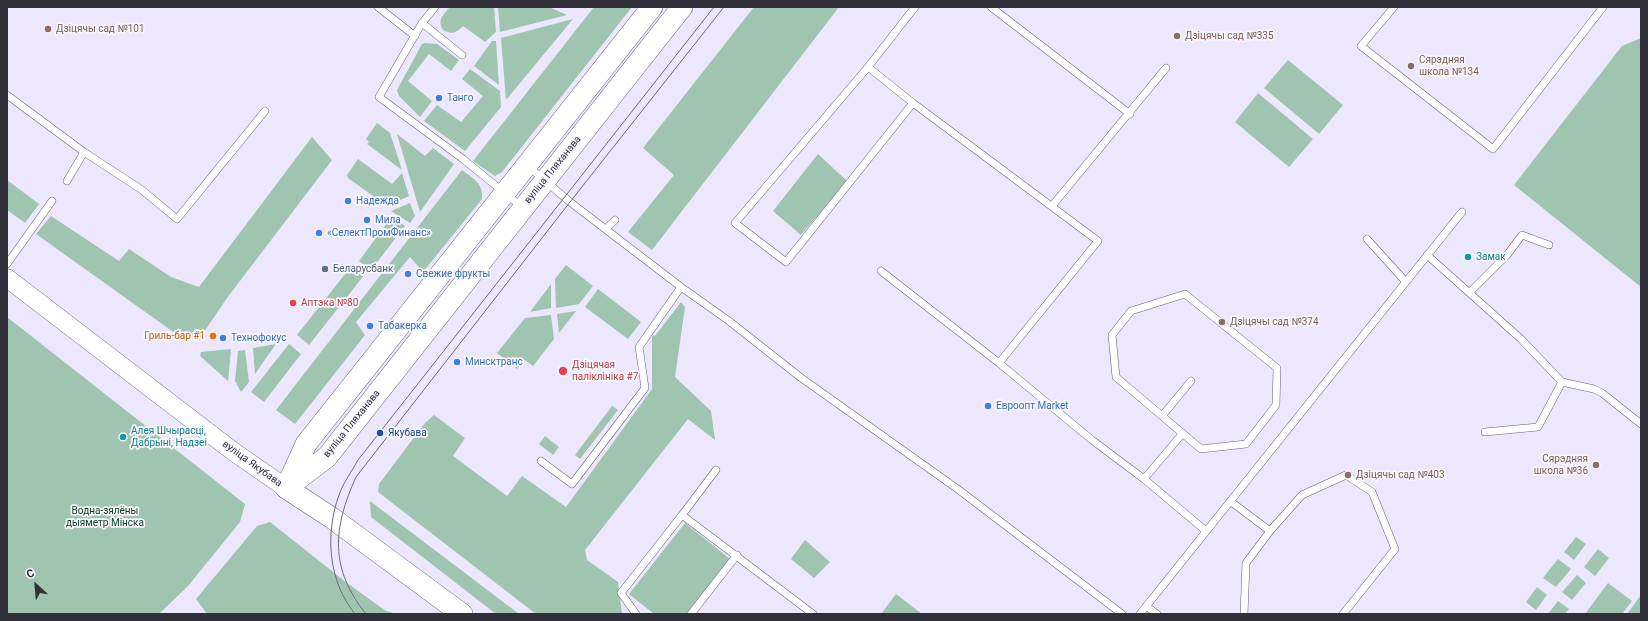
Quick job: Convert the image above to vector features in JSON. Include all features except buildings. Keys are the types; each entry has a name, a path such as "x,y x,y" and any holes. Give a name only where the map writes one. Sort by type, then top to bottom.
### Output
{"main road":[{"path":"286,488 306,444 652,7"},
{"name":"вуліца Пляханава","path":"286,488 327,457 682,7"},
{"name":"вуліца Якубава","path":"286,488 336,521 462,614"}],"street":[{"name":"вуліца Якубава","path":"7,278 234,452 286,488"}],"lane":[{"path":"378,7 415,36"},
{"path":"435,7 422,23 379,97 463,159 523,208"},
{"path":"913,102 786,262 735,223 868,67 915,7"},
{"path":"991,7 1130,114"},
{"path":"1394,7 1362,46 1493,149 1603,7"},
{"path":"422,23 462,55"},
{"path":"868,67 1098,241 999,363"},
{"path":"1052,206 1130,114 1166,68"},
{"path":"7,95 84,152 142,190 177,219 265,111"},
{"path":"67,181 84,152"},
{"path":"527,165 681,287 729,321 800,376 960,490 1122,614"},
{"path":"7,264 52,201"},
{"path":"1140,614 1462,212"},
{"path":"606,229 615,220"},
{"path":"1470,292 1507,254 1522,235 1549,245"},
{"path":"1367,239 1406,282"},
{"path":"1427,255 1521,339 1562,382 1598,391 1641,424"},
{"path":"881,271 999,363 1092,440 1144,479 1206,531"},
{"path":"541,461 572,484 645,388 639,347 681,287"},
{"path":"1185,294 1277,368 1276,405 1246,444 1201,449 1183,433 1116,377 1112,335 1131,311 1185,294"},
{"path":"1162,416 1191,381"},
{"path":"1484,432 1538,427 1562,382"},
{"path":"1144,479 1183,433"},
{"path":"636,614 621,593 716,470"},
{"path":"1244,614 1246,563 1270,531 1302,495 1346,475 1372,492 1395,549 1343,614"},
{"path":"1230,501 1270,531"},
{"path":"682,515 737,555 813,614"},
{"path":"691,614 737,555"},
{"path":"1146,606 1157,614"}],"green space":[{"path":"450,7 494,7 496,32 485,42 463,26 454,32 443,30 441,20 443,15"},
{"path":"498,7 549,7 567,15 500,32"},
{"path":"594,7 632,7 502,172 495,176 473,161"},
{"path":"754,7 839,7 652,250 628,232 674,175 643,148"},
{"path":"573,19 506,100 501,38"},
{"path":"1641,38 1641,287 1514,185 1622,46"},
{"path":"492,41 496,41 499,85 474,66"},
{"path":"422,44 437,44 459,60 451,71 429,54 408,81 432,101 420,117 399,96 397,90"},
{"path":"1288,60 1343,105 1319,134 1264,88"},
{"path":"470,69 500,91 501,107 465,151 424,121 437,105 461,122 483,96 462,79"},
{"path":"1258,93 1313,139 1289,167 1235,122"},
{"path":"377,123 390,133 402,170 367,144 369,142 366,139"},
{"path":"397,134 425,156 433,148 454,164 420,212"},
{"path":"312,137 332,160 227,298 200,338 179,336 36,234 51,216 119,261 129,249 171,277 199,287"},
{"path":"818,154 847,181 801,235 773,211"},
{"path":"358,159 392,184 402,173 409,196 387,206 348,178 347,175"},
{"path":"462,170 477,182 481,189 482,199 423,272 410,257 356,322 365,335 295,424 276,410"},
{"path":"7,180 39,204 25,223 7,210"},
{"path":"410,203 415,216 410,223 391,211"},
{"path":"392,216 405,226 371,270 359,261"},
{"path":"353,264 365,274 309,345 297,335"},
{"path":"566,265 593,286 579,304 556,308 555,279"},
{"path":"551,284 551,308 530,312"},
{"path":"598,289 641,322 628,339 585,307"},
{"path":"681,302 685,307 675,377 711,411 715,440 688,419 585,550 587,560 618,582 622,614 536,614 378,492 379,484 425,423 434,415 465,438 453,456 507,496 522,476 566,507 652,389 652,337 653,335 655,336"},
{"path":"576,311 559,333 557,314"},
{"path":"551,315 554,339 533,366 525,360 517,369 497,353 525,318"},
{"name":"Водна-зялёны дыяметр Мінска","path":"7,317 245,504 240,522 188,586 159,614 7,614"},
{"path":"276,344 255,374 253,348"},
{"path":"289,344 301,354 264,402 251,392"},
{"path":"231,349 228,381 200,356 201,352"},
{"path":"245,350 249,382 241,392 235,381 238,351"},
{"path":"612,406 618,410 580,459 575,455"},
{"path":"545,436 559,447 553,455 539,444"},
{"path":"370,501 519,614 496,614 371,517"},
{"path":"270,522 347,583 386,611 397,614 207,614 196,599 257,526"},
{"path":"685,523 730,559 686,614 654,614 629,594"},
{"path":"1576,537 1586,544 1574,560 1564,552"},
{"path":"805,540 830,562 814,578 791,559"},
{"path":"1598,549 1609,558 1595,576 1584,567"},
{"path":"1558,559 1571,569 1556,587 1543,578"},
{"path":"1577,575 1586,583 1572,600 1562,592"},
{"path":"1608,583 1632,601 1622,614 1585,614"},
{"path":"1537,587 1547,595 1536,610 1526,602"},
{"path":"896,594 922,614 881,614"},
{"path":"1641,595 1641,614 1627,614"},
{"path":"1558,601 1569,609 1565,614 1548,614"}],"tram line":[{"path":"355,614 346,601 334,572 331,541 332,525 341,491 358,460 714,7"},
{"path":"366,614 354,597 346,580 338,547 339,531 343,513 356,477 724,7"}],"place":[{"name":"Дзіцячы сад №101","path":"48,29"},
{"name":"Дзіцячы сад №335","path":"1177,36"},
{"name":"Сярэдняя школа №134","path":"1411,66"},
{"name":"Танго","path":"439,98"},
{"name":"Надежда","path":"348,201"},
{"name":"Мила","path":"367,220"},
{"name":"«СелектПромФинанс»","path":"319,233"},
{"name":"Замак","path":"1468,257"},
{"name":"Беларусбанк","path":"325,269"},
{"name":"Свежие фрукты","path":"408,274"},
{"name":"Аптэка №80","path":"293,303"},
{"name":"Дзіцячы сад №374","path":"1222,322"},
{"name":"Табакерка","path":"370,326"},
{"name":"Гриль-бар #1","path":"213,336"},
{"name":"Технофокус","path":"223,338"},
{"name":"Минсктранс","path":"457,362"},
{"name":"Дзіцячая паліклініка #7","path":"563,371"},
{"name":"Евроопт Market","path":"988,406"},
{"name":"Якубава","path":"380,433"},
{"name":"Алея Шчырасці, Дабрыні, Надзеі","path":"123,437"},
{"name":"Сярэдняя школа №36","path":"1596,465"},
{"name":"Дзіцячы сад №403","path":"1348,475"}]}
